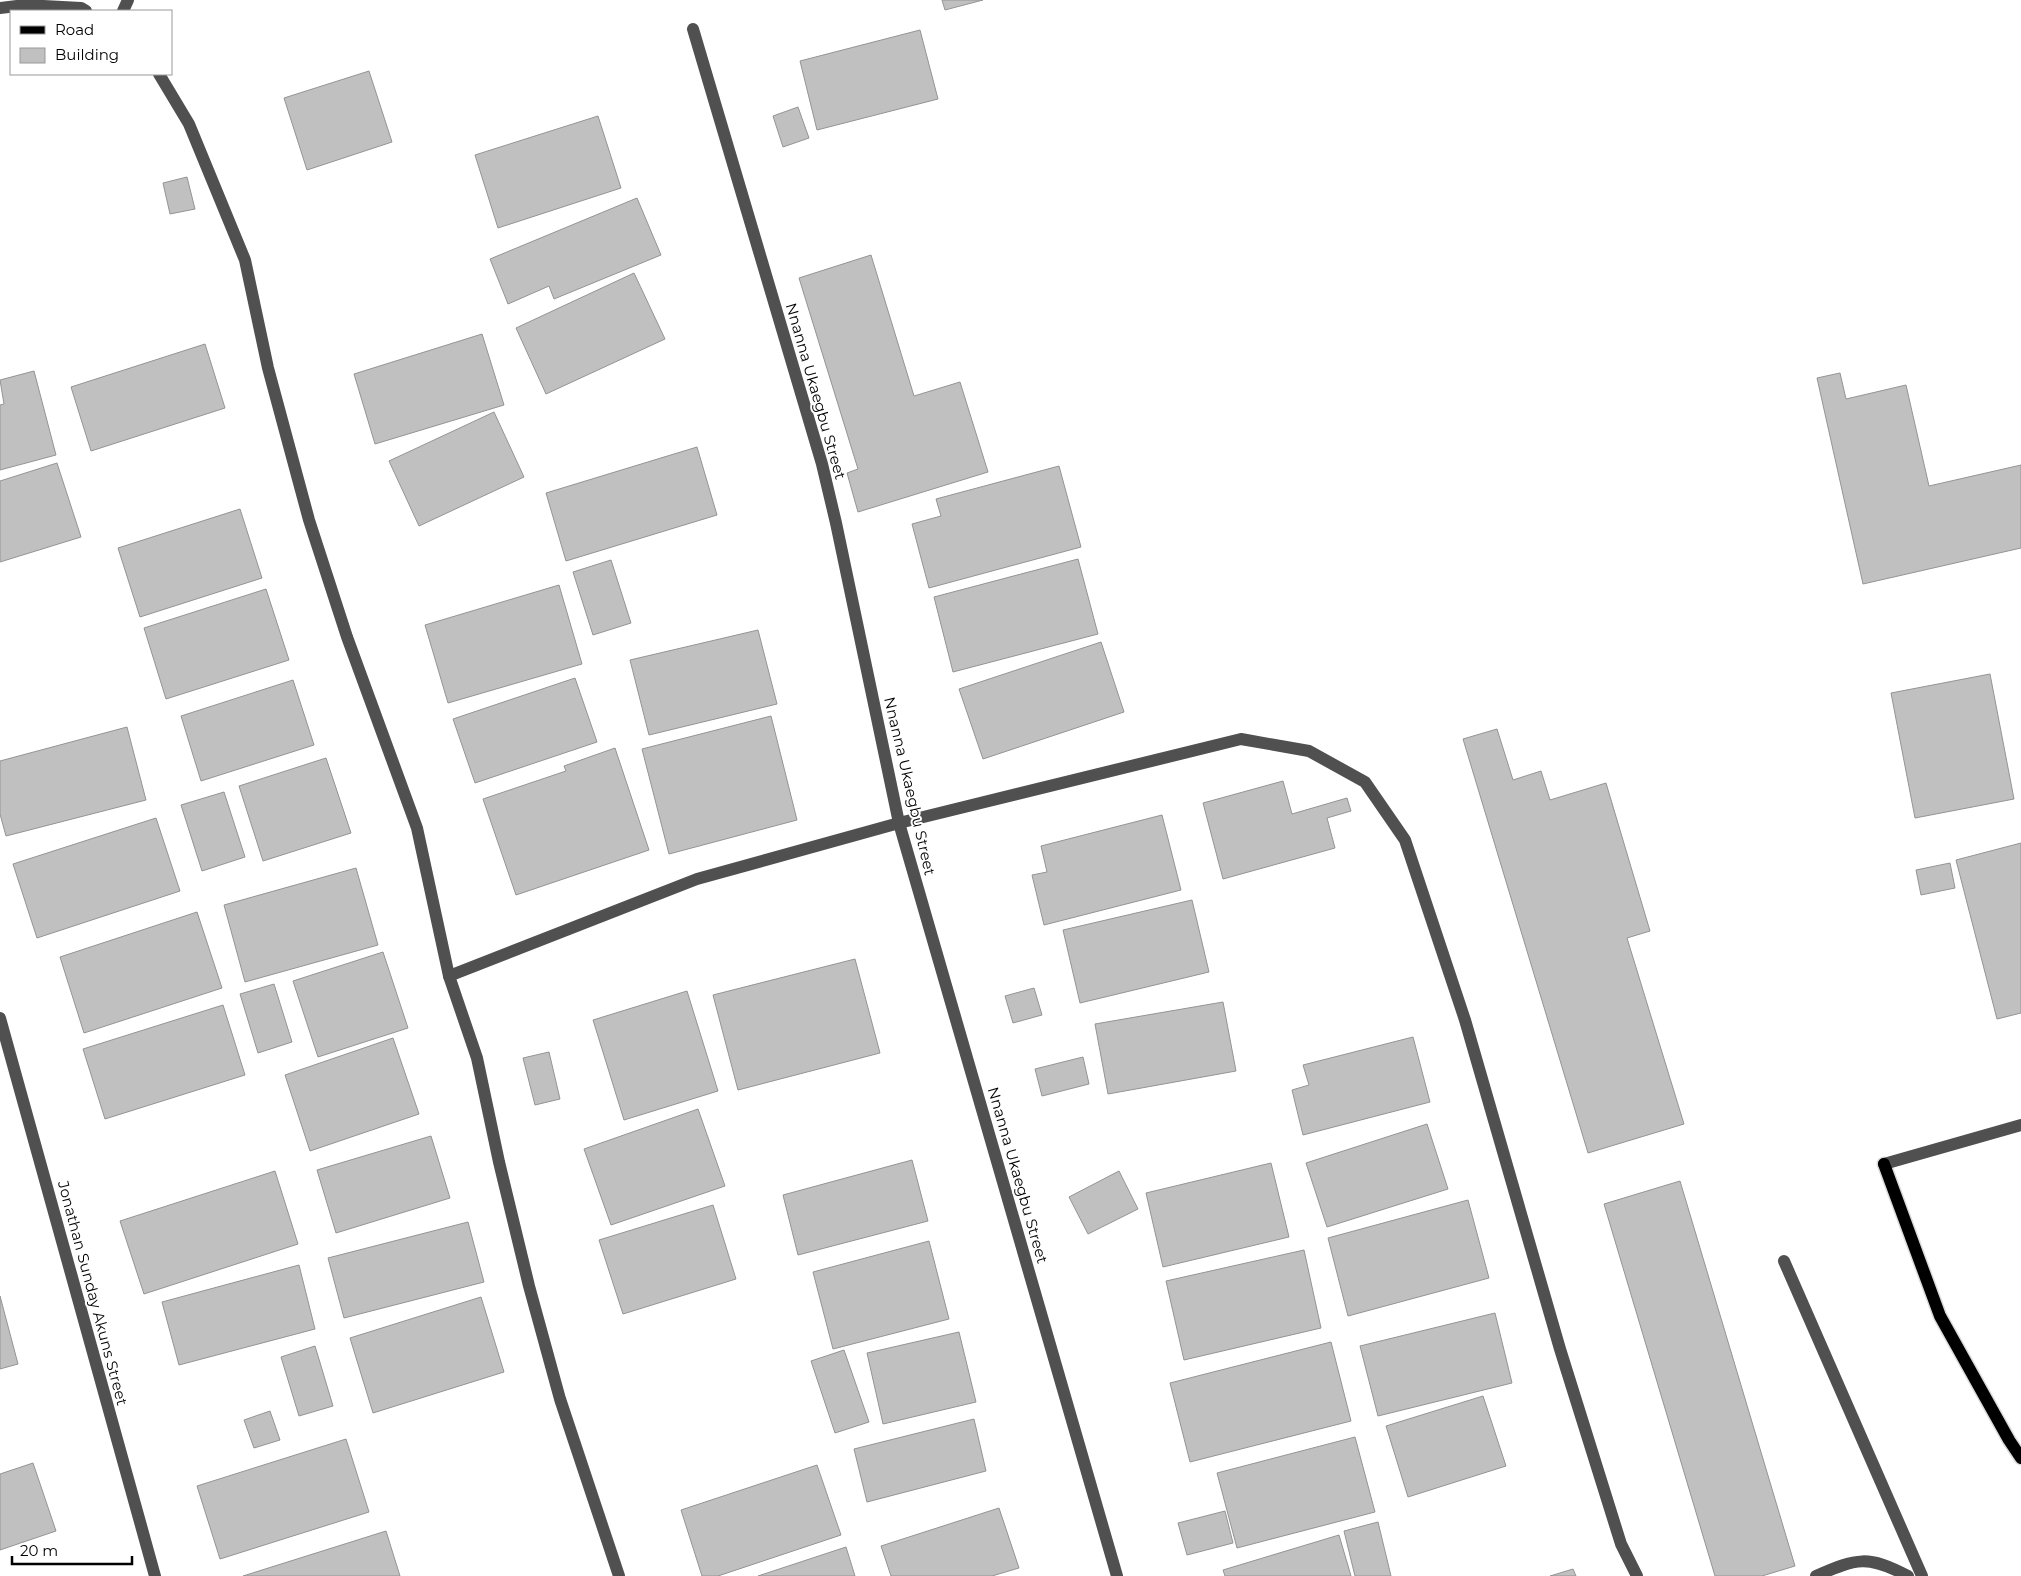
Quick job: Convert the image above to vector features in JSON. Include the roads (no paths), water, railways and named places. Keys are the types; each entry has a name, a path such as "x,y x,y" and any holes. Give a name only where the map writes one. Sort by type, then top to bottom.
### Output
{"main road":[{"path":"1884,1164 1940,1316 2009,1440 2021,1458"}],"street":[{"path":"0,8 25,5 81,8 84,10"},
{"name":"Nnanna Ukaegbu Street","path":"693,28 822,464 899,823 1117,1576"},
{"path":"161,75 189,124 245,260 268,368 309,520 347,637 416,828 449,976 477,1058 499,1162 560,1399 619,1576"},
{"path":"449,976 697,879 899,823 1241,739 1309,751 1366,782 1405,840 1465,1020 1560,1349 1621,1544 1637,1576"},
{"name":"Jonathan Sunday Akuns Street","path":"0,1018 155,1576"},
{"path":"1884,1164 2021,1125"},
{"path":"1784,1261 1922,1576"},
{"path":"1816,1576 1862,1560 1885,1564 1908,1576"}]}
